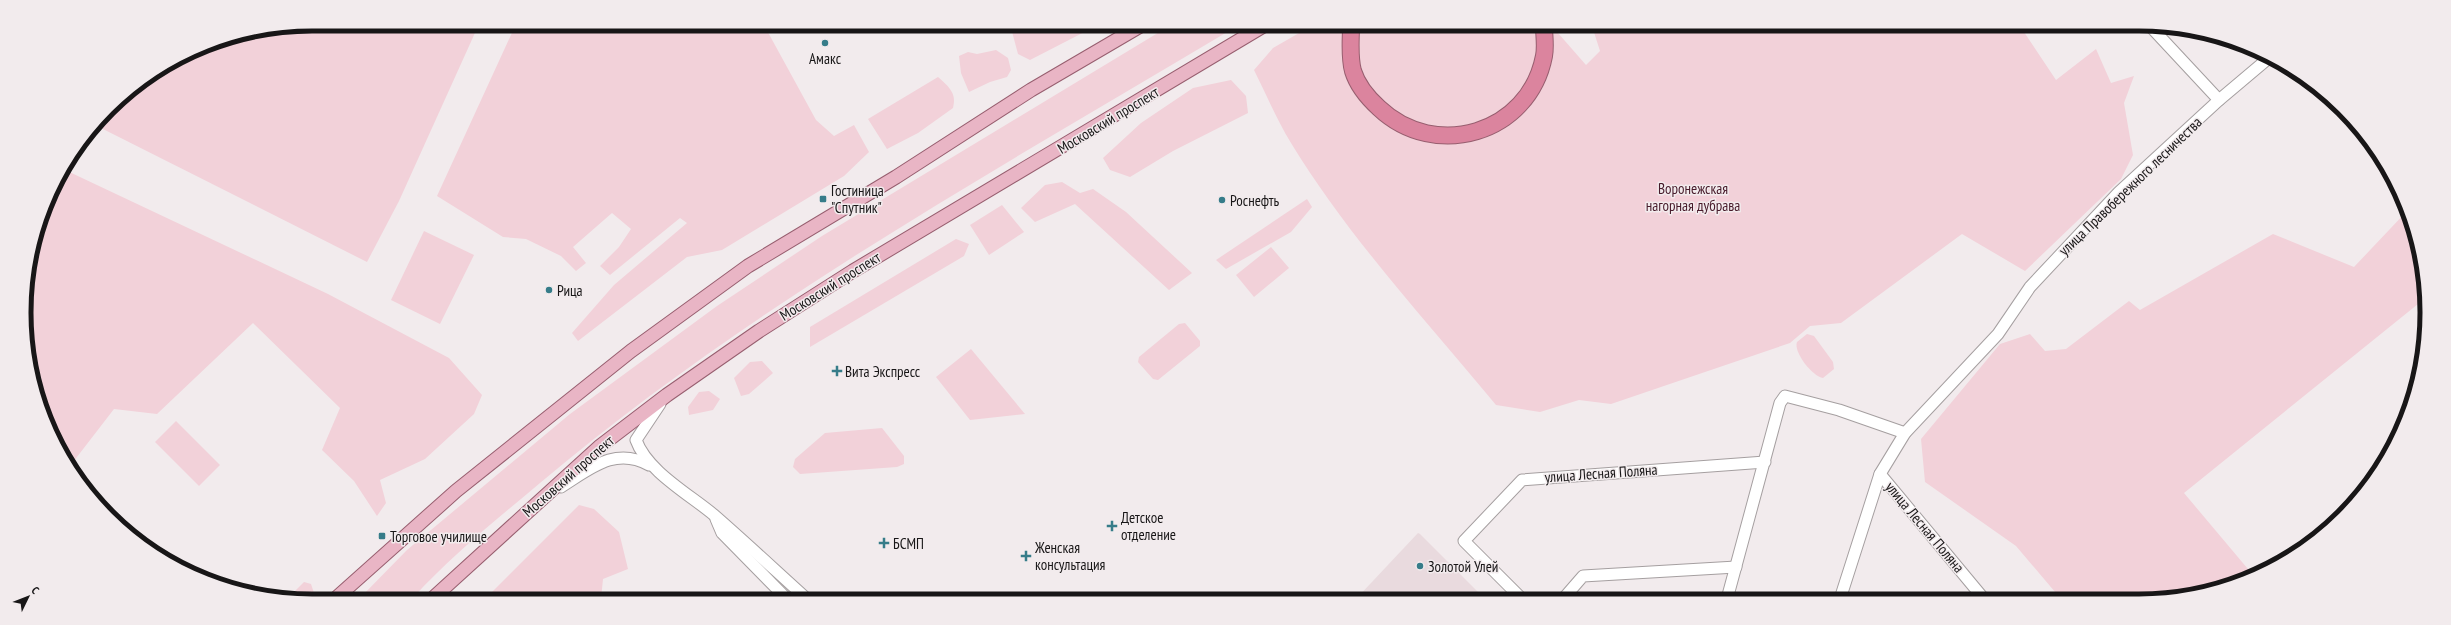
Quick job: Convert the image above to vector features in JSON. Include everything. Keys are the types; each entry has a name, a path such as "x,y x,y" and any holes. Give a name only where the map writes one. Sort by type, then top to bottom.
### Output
{"highway":[{"path":"1351,31 1350,55 1354,72 1362,88 1374,103 1388,116 1404,126 1418,132 1452,137 1484,129 1509,113 1521,103 1532,88 1539,74 1544,56 1544,31"}],"main road":[{"path":"340,594 468,481 631,351 748,266 896,177 1031,90 1132,31"},
{"name":"Московский проспект","path":"436,594 599,447 667,395 760,330 853,271 1255,31"}],"street":[{"path":"2156,32 2219,100"},
{"name":"улица Правобережного лесничества","path":"1905,433 1998,334 2030,287 2064,248 2118,192 2219,100 2265,61"},
{"path":"667,395 641,429 636,440 640,452 656,469 714,515 803,594"},
{"path":"1728,594 1780,403 1784,396 1846,412 1905,433"},
{"name":"улица Лесная Поляна","path":"1841,594 1880,474 1905,433"},
{"path":"543,497 605,460 627,457 638,459 656,469"},
{"name":"улица Лесная Поляна","path":"1518,594 1464,541 1522,480 1765,462"},
{"name":"улица Лесная Поляна","path":"1880,474 1980,594"},
{"path":"714,515 722,533 783,594"},
{"path":"1567,594 1583,576 1736,567"}],"shaded area":[{"name":"Золотой Улей","path":"1418,533 1480,594 1361,594"}],"green space":[{"path":"312,31 476,31 399,201 367,262 100,128 113,113 156,78 205,52 258,36 276,33"},
{"path":"513,31 767,31 816,120 834,136 854,125 869,152 844,176 722,250 687,257 578,341 572,333 614,285 687,223 680,218 610,275 600,266 619,247 631,229 612,213 573,247 586,263 576,271 561,256 526,239 503,237 437,196"},
{"path":"1012,31 1086,31 1030,60 1018,54"},
{"path":"1161,31 1229,31 969,185 880,240 705,356 621,418 540,483 458,553 417,594 364,594 407,550 570,414 717,306 822,236"},
{"name":"Воронежская нагорная дубрава","path":"1303,31 1553,31 1558,33 1586,65 1600,51 1594,31 2023,31 2056,80 2096,49 2111,83 2134,76 2124,103 2133,155 2121,179 2025,271 1962,234 1841,323 1810,326 1790,343 1611,404 1579,400 1540,412 1496,405 1389,278 1338,212 1291,143 1254,70 1273,48"},
{"path":"996,50 1008,58 1011,70 1007,77 990,82 969,92 961,73 959,56 968,52 977,54"},
{"path":"938,77 949,87 953,94 953,108 918,133 887,149 868,119"},
{"path":"1231,80 1246,96 1248,113 1173,151 1130,177 1110,170 1103,158 1141,123 1193,88"},
{"path":"69,172 328,294 449,358 482,395 474,414 425,459 380,480 386,503 377,516 354,481 322,450 340,408 253,323 157,414 114,409 74,461 52,420 36,367 33,349 31,312 33,276 36,258 52,205"},
{"path":"1062,182 1080,193 1093,189 1126,212 1192,273 1169,290 1075,204 1035,222 1021,208 1045,185"},
{"path":"1307,199 1312,207 1291,232 1226,269 1216,260"},
{"path":"1002,205 1024,232 989,255 970,225"},
{"path":"2403,216 2415,258 2418,276 2420,306 2418,304 2184,493 2250,571 2229,579 2193,589 2175,592 2138,594 2057,594 2016,546 1925,482 1921,439 2000,344 2030,334 2045,351 2066,349 2129,301 2140,310 2273,234 2354,267"},
{"path":"424,231 474,255 440,324 391,300"},
{"path":"956,239 969,244 964,256 810,347 810,327"},
{"path":"1271,247 1289,268 1254,297 1236,275"},
{"path":"1185,323 1200,341 1200,346 1158,380 1153,379 1138,362 1139,357 1179,324"},
{"path":"1807,334 1814,336 1833,362 1834,369 1823,378 1819,377 1809,369 1798,352 1797,342"},
{"path":"971,349 1025,414 970,420 936,377"},
{"path":"762,361 773,373 749,394 741,396 734,378 750,362"},
{"path":"709,391 720,399 713,410 689,415 688,407 699,392"},
{"path":"176,421 220,465 199,486 155,442"},
{"path":"882,428 904,456 904,464 897,467 800,474 793,467 795,459 825,433"},
{"path":"579,505 594,509 619,532 628,569 603,579 602,594 490,594"},
{"path":"304,582 311,584 314,593 312,594 293,593"}],"place":[{"name":"Амакс","path":"825,43"},
{"name":"Гостиница \"Спутник\"","path":"823,199"},
{"name":"Роснефть","path":"1222,200"},
{"name":"Рица","path":"549,290"},
{"name":"Вита Экспресс","path":"837,371"},
{"name":"Детское отделение","path":"1112,526"},
{"name":"Торговое училище","path":"382,536"},
{"name":"БСМП","path":"884,543"},
{"name":"Женская консультация","path":"1026,556"},
{"name":"Золотой Улей","path":"1420,566"}]}
